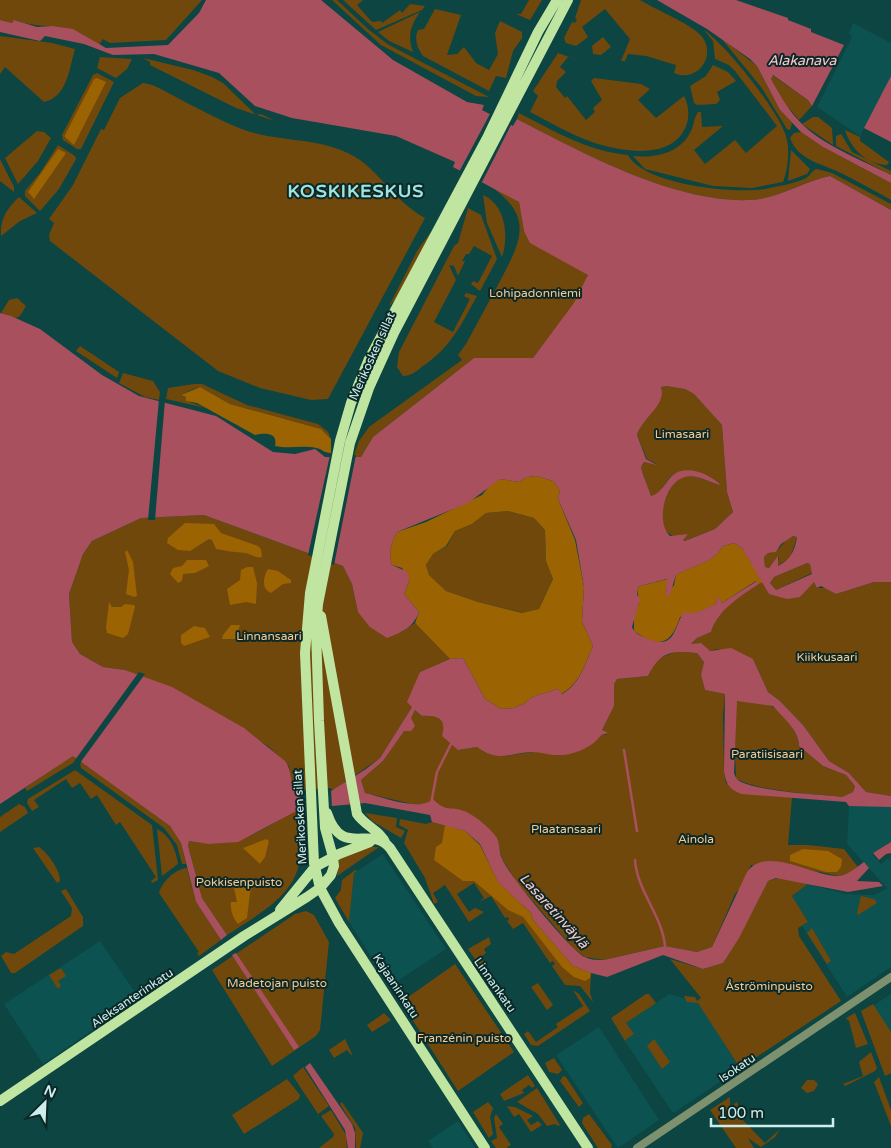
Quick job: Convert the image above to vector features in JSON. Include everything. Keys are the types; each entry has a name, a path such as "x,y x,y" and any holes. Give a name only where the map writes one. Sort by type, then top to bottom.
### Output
{"main road":[{"name":"Merikosken sillat","path":"456,205 521,67 557,0"},
{"name":"Merikosken sillat","path":"320,888 315,867 304,653 351,403 369,359 532,72 568,0"},
{"name":"Merikosken sillat","path":"315,593 318,604 316,631 323,803 327,820 326,836 334,857"},
{"name":"Linnankatu","path":"318,604 357,814 365,824 384,837 382,842 588,1148"},
{"path":"327,820 342,836 382,842"},
{"path":"315,867 360,845 382,842"},
{"path":"320,888 331,875 334,857"},
{"name":"Aleksanterinkatu","path":"277,914 315,867"},
{"name":"Aleksanterinkatu","path":"0,1101 277,914 320,888"},
{"name":"Kajaaninkatu","path":"320,888 339,923 485,1148"}],"street":[{"name":"Isokatu","path":"637,1148 891,977"}],"shaded area":[{"path":"853,23 891,43 891,76 860,136 817,107 852,37 849,33"},
{"path":"97,78 106,82 74,145 65,135 94,79"},
{"path":"58,149 66,153 34,199 28,192"},
{"path":"200,387 230,404 321,429 331,439 331,453 311,447 275,446 275,438 270,434 255,435 197,403 186,401 186,397 181,395"},
{"path":"536,476 553,481 560,490 558,499 575,540 584,587 582,621 593,646 581,673 568,690 561,694 558,689 532,697 524,704 513,708 501,709 485,699 463,658 450,659 415,623 419,612 404,594 409,581 402,568 392,565 390,552 397,532 426,522 482,495 491,484 500,479 519,482 527,477","holes":["508,511 534,518 545,530 546,561 553,579 539,609 522,613 478,602 446,591 429,575 426,565 433,554 446,546 455,531 472,524 486,513"]},
{"path":"185,523 214,524 221,533 258,546 261,549 262,557 216,549 212,540 209,539 190,551 178,550 167,543 168,538"},
{"path":"734,543 742,548 763,582 759,584 756,581 722,603 718,597 716,604 699,612 680,617 673,634 663,641 650,640 634,631 634,616 639,603 637,589 640,586 668,579 666,594 674,585 676,575 708,561 723,546"},
{"path":"127,550 133,562 137,596 134,597 126,594 129,570 125,552"},
{"path":"187,560 206,560 209,566 195,573 183,574 182,581 178,583 170,574 173,568 182,566"},
{"path":"253,567 257,583 256,604 246,602 230,605 227,589 240,580 241,570"},
{"path":"268,569 278,571 291,580 291,583 283,584 271,593 264,586"},
{"path":"109,602 112,607 121,607 125,604 134,605 135,607 128,634 123,638 107,633"},
{"path":"231,625 240,625 236,639 222,639 223,635"},
{"path":"194,626 205,628 210,637 184,646 181,643 181,635"},
{"path":"849,806 891,807 891,842 872,854 881,864 888,858 891,861 891,967 847,997 802,926 808,922 792,896 808,884 845,894 874,895 887,888 847,844"},
{"path":"445,825 465,831 480,845 498,882 531,913 533,920 573,966 591,973 590,978 585,981 574,977 562,967 523,917 508,910 474,881 463,881 434,860 436,847 442,843"},
{"path":"266,839 269,841 265,857 260,864 243,848"},
{"path":"803,849 828,851 842,859 841,867 837,872 826,872 790,861 790,855"},
{"path":"383,854 446,949 390,986 349,922 354,873"},
{"path":"253,884 247,918 238,924 233,917 231,908 231,902 237,902 234,888 238,885"},
{"path":"100,941 139,998 43,1064 4,1004"},
{"path":"669,994 698,1002 740,1068 675,1112 672,1112 617,1029"},
{"path":"891,994 891,1069 871,1007"},
{"path":"599,1027 659,1120 618,1148 556,1055"},
{"path":"458,1121 475,1148 433,1148 428,1141"}],"green space":[{"path":"0,0 202,0 166,40 110,43 103,39 99,45 74,30 29,24 15,20 12,23 0,20"},
{"path":"332,0 337,0 369,30 389,45 489,97 476,96 381,45"},
{"path":"343,0 363,0 357,5 372,22 381,21 382,23 400,10 402,13 410,4 425,6 422,10 376,30"},
{"path":"529,0 542,0 530,20 516,14 521,14"},
{"path":"581,0 640,0 685,24 703,38 707,53 702,67 690,75 682,75 674,73 676,65 646,56 628,54 625,61 621,61 630,39 605,9 582,27 588,37 576,46 566,43 564,38 572,22 575,23 577,19 575,18"},
{"path":"435,9 461,15 447,55 457,54 464,47 476,63 489,70 498,54 495,33 500,21 522,32 522,38 513,51 506,78 496,76 489,91 423,56 417,43 417,33 418,30 424,29"},
{"path":"420,12 414,21 410,36 413,52 389,41 378,32"},
{"path":"704,30 738,63 781,125 786,136 788,153 783,182 752,188 713,186 645,169 633,156 658,155 674,150 686,139 698,112 701,112 702,127 723,126 694,150 705,164 735,140 746,153 777,126 735,71 729,65 715,59 713,41"},
{"path":"0,36 52,43 75,49 69,74 58,95 44,102 5,67 0,74"},
{"path":"603,37 611,47 601,55 593,54 592,46"},
{"path":"721,38 757,66 780,110 792,123 790,130 787,129 761,87"},
{"path":"558,53 577,60 568,57 560,67 566,72 557,81 556,87 565,98 567,96 586,120 595,112 593,108 602,100 591,81 594,78 641,84 650,89 638,100 656,118 684,96 688,114 683,132 675,141 665,147 654,150 628,150 584,139 530,112 538,96 533,91"},
{"path":"100,57 132,59 127,69 116,78 97,68"},
{"path":"143,58 193,70 212,77 223,83 255,114 236,108 150,65 150,62"},
{"path":"713,65 728,72 736,81 717,92 720,100 716,104 697,105 694,103 690,86 706,76"},
{"path":"97,73 114,82 81,149 77,149 63,140 62,135 93,75"},
{"path":"772,75 808,100 812,106 799,120 783,101 771,79"},
{"path":"143,83 159,88 239,128 269,136 316,143 346,152 369,167 398,198 425,218 328,399 311,400 260,388 218,371 50,241 49,235 54,223 49,219 73,185 101,129 104,130 120,98"},
{"path":"519,113 585,145 628,155 637,165 652,174 670,180 691,185 733,190 765,189 797,182 806,178 817,169 832,173 891,204 891,210 830,176 771,197 750,200 721,199 660,185 600,160 517,119"},
{"path":"261,114 275,121 257,115"},
{"path":"813,117 818,117 832,128 833,145 802,124"},
{"path":"845,130 860,137 860,141 889,162 887,165 872,162 860,154 851,143"},
{"path":"37,131 44,132 51,138 38,161 18,184 5,158"},
{"path":"801,132 823,147 891,183 891,200 843,174 805,157 794,146 790,138 794,133"},
{"path":"841,134 852,152 891,171 891,175 836,146 836,136"},
{"path":"58,145 75,156 76,159 59,189 40,211 25,196 25,191 40,173"},
{"path":"791,150 810,169 807,174 788,181"},
{"path":"0,159 14,187 14,192 0,181"},
{"name":"Lohipadonniemi","path":"487,184 519,202 524,231 588,274 584,286 572,308 533,358 474,358 373,437 361,457 353,458 359,441 369,427 462,360 458,355 466,344 514,253 520,229 518,218 512,207"},
{"path":"483,195 497,206 504,222 505,240 502,257 487,223"},
{"path":"19,197 37,213 20,221 1,236 5,214"},
{"path":"468,208 481,215 497,259 480,291 471,284 473,281 478,283 492,256 474,246 462,261 465,261 458,276 454,266 449,265 456,280 434,322 453,332 470,299 464,296 466,293 477,296 454,335 441,351 416,371 403,376 397,367 399,352 454,246 458,243"},
{"path":"433,229 398,297 389,306 417,251"},
{"path":"17,298 26,306 20,316 16,318 1,313 9,300"},
{"path":"80,346 119,372 117,378 76,351"},
{"path":"123,373 153,381 160,392 159,400 145,397 119,383"},
{"path":"202,384 247,405 318,424 328,432 331,439 321,429 230,404 200,387 181,395 187,397 187,401 206,408 166,399 168,388"},
{"name":"Limasaari","path":"661,387 685,389 694,394 722,425 727,492 733,512 715,529 685,541 683,540 687,534 675,537 665,531 663,525 662,510 669,491 678,480 689,476 720,484 704,474 691,471 679,472 670,478 658,493 651,496 641,467 644,462 657,464 647,459 637,435 640,426 651,414 662,390"},
{"path":"508,511 534,518 545,530 546,561 553,579 539,609 523,613 478,602 446,591 429,575 426,565 433,554 447,546 455,531 472,524 486,513"},
{"name":"Linnansaari","path":"204,515 343,566 352,584 358,612 401,632 415,623 450,659 420,672 412,707 380,758 335,789 299,792 291,784 289,766 269,747 228,719 125,670 103,667 80,654 72,642 69,594 83,554 92,541 141,518"},
{"path":"786,533 787,539 776,545 779,534"},
{"path":"793,536 797,537 790,558 777,566 779,557 769,568 765,567 764,557 768,553 776,552 787,539"},
{"path":"807,563 810,564 812,573 776,590 770,583 774,577"},
{"name":"Kiikkusaari","path":"888,580 891,582 891,796 866,792 849,773 829,761 803,725 780,701 768,692 753,659 717,649 710,651 699,643 691,645 697,638 711,632 719,616 732,602 763,582 769,594 800,597 811,583 814,582 817,588 826,588 836,594 874,582"},
{"path":"676,651 697,653 704,662 701,675 705,690 725,694 723,715 726,783 765,795 792,797 788,845 844,849 858,867 851,872 839,876 820,872 751,865 742,886 735,894 712,947 697,952 665,946 604,960 585,957 573,948 518,884 502,859 497,839 453,809 428,804 412,804 365,793 361,780 383,761 404,730 411,731 411,718 415,710 422,716 435,715 441,720 458,750 477,747 485,752 500,756 531,752 554,755 564,754 601,734 607,735 602,730 614,706 614,684 617,679 648,676 656,660"},
{"name":"Paratiisisaari","path":"738,701 761,702 773,707 790,725 799,746 823,766 846,775 855,786 853,792 842,797 797,793 755,786 736,778 734,729 736,703"},
{"path":"73,755 77,758 73,763 27,791 25,788"},
{"path":"82,762 170,826 181,843 186,864 182,864 177,845 164,828 81,768 80,764"},
{"path":"75,770 152,825 158,880 152,883 151,881 156,877 120,822 116,825 97,795 91,799 80,783 72,788 66,779 34,800 39,807 32,811 27,803 28,799"},
{"path":"19,804 25,807 28,813 0,832 0,817"},
{"name":"Pokkisenpuisto","path":"300,809 301,856 297,873 289,887 264,910 227,935 202,898 188,846 189,841 201,843 232,842 251,835"},
{"path":"365,813 397,818 396,827 405,831 401,838 372,821"},
{"path":"400,819 426,824 432,822 465,831 533,920 573,966 591,973 590,993 593,1002 580,986 565,985 552,966 555,964 553,961 550,963 523,923 513,929 507,921 508,917 505,918 491,896 479,902 484,898 474,883 457,894 469,912 475,908 484,912 469,922 445,885 433,893 438,902 434,904 425,878 404,843 408,830 399,825"},
{"path":"157,829 172,844 178,864 162,876"},
{"path":"39,847 56,867 60,877 60,881 57,883 33,848"},
{"path":"369,847 379,847 337,876 339,858"},
{"path":"187,868 196,902 221,940 199,956 197,953 199,952 159,893 170,877 178,871"},
{"path":"355,870 357,871 354,873 349,922 335,898 341,890 342,880"},
{"name":"Åströminpuisto","path":"782,877 808,884 792,896 808,922 798,928 799,936 841,1001 740,1068 698,1003 687,1002 684,996 695,997 697,1001 701,998 670,959 703,969 723,963 768,881"},
{"path":"66,889 83,917 83,926 15,973 11,973 1,956 6,952 14,954 71,916 72,908 61,891"},
{"path":"861,896 874,899 877,903 858,915 857,913"},
{"name":"Madetojan puisto","path":"306,911 314,915 329,942 320,1030 316,1036 272,1066 212,970 295,914"},
{"path":"812,928 831,961 827,964 807,933"},
{"path":"489,937 491,944 484,949 486,953 481,957 485,965 481,968 468,949"},
{"name":"Franzénin puisto","path":"455,964 514,1052 458,1091 401,1002"},
{"path":"61,968 66,976 58,981 61,985 58,989 49,975"},
{"path":"538,983 553,1005 547,1010 531,987"},
{"path":"573,990 579,994 590,1011 538,1046 531,1045 524,1034 528,1031 536,1042 558,1027 556,1024 583,1006"},
{"path":"646,994 649,994 656,1003 626,1023 634,1034 625,1040 630,1049 611,1018"},
{"path":"873,1004 891,1032 891,1073 885,1076 861,1011"},
{"path":"384,1013 391,1020 372,1032 367,1025"},
{"path":"855,1013 868,1044 856,1048 849,1021 846,1018"},
{"path":"345,1039 352,1054 347,1050 334,1058 329,1050"},
{"path":"654,1039 670,1062 662,1069 647,1046"},
{"path":"871,1052 877,1068 875,1071 845,1086 843,1084 863,1076 859,1062"},
{"path":"554,1058 562,1070 558,1074 549,1072 545,1063"},
{"path":"303,1067 329,1106 318,1114 293,1076"},
{"path":"528,1075 535,1086 532,1088 529,1085 522,1090 524,1093 504,1101 500,1094"},
{"path":"563,1076 566,1077 583,1103 579,1107 560,1081"},
{"path":"879,1077 891,1110 891,1126 874,1082"},
{"path":"287,1079 300,1095 299,1099 244,1134 232,1115"},
{"path":"807,1080 814,1080 818,1084 814,1091 807,1093 801,1088"},
{"path":"537,1088 560,1125 547,1126 538,1114 517,1102"},
{"path":"730,1097 730,1113 734,1119 734,1104 737,1102 741,1118 765,1143 780,1129 775,1137 761,1147 748,1138 754,1148 736,1148 710,1110"},
{"path":"342,1102 363,1133 360,1148 356,1148 355,1128 340,1104"},
{"path":"488,1102 493,1108 490,1117 493,1134 489,1138 473,1112"},
{"path":"507,1106 515,1107 533,1116 527,1120 531,1125 538,1121 542,1125 531,1132 519,1114 514,1117"},
{"path":"331,1110 346,1135 347,1148 319,1148 333,1137 334,1134 321,1116"},
{"path":"496,1114 503,1124 499,1127 511,1145 506,1148 496,1148 491,1141 497,1138 494,1118"},
{"path":"589,1114 612,1145 611,1148 598,1148 582,1123 583,1118"}],"water":[{"path":"206,0 321,0 393,60 467,102 484,105 482,110 513,126 517,119 600,160 660,185 721,199 750,200 771,197 830,176 891,210 891,582 874,582 836,594 821,586 817,588 814,582 800,597 787,599 769,594 742,548 734,543 723,546 708,561 676,575 669,597 666,594 667,579 640,586 637,589 637,595 640,599 632,627 643,637 657,642 664,642 672,636 684,612 697,612 716,604 718,596 722,603 757,581 759,584 724,610 711,632 697,638 691,644 701,643 710,651 731,648 753,659 768,692 780,701 803,725 829,761 849,773 866,792 891,796 891,807 849,806 846,802 741,794 731,788 727,783 724,771 725,694 705,690 701,675 704,662 697,653 688,652 667,654 662,657 652,668 648,676 617,679 614,684 614,706 602,730 608,733 601,735 588,747 577,752 565,755 532,752 498,756 477,747 458,750 442,736 443,726 440,719 433,716 422,716 415,710 411,718 415,726 411,731 404,731 383,761 361,780 365,793 410,804 427,803 433,799 441,806 464,811 478,819 497,838 503,861 529,897 577,952 592,959 604,960 665,946 697,952 712,947 746,874 754,865 764,862 788,863 840,876 864,862 869,868 857,881 879,882 883,886 848,892 776,878 768,881 739,938 723,963 703,969 663,955 607,977 573,966 533,920 531,913 498,882 480,844 465,831 432,822 430,815 365,803 300,809 238,842 209,844 189,841 188,846 202,898 227,935 221,940 196,902 181,843 170,826 73,756 0,804 0,313 40,329 102,375 139,396 216,416 273,452 295,454 315,449 325,457 361,457 373,437 474,358 533,358 574,303 588,275 530,243 524,231 519,202 453,167 455,162 396,136 292,118 255,106 219,73 154,54 113,55 84,44 45,36 40,41 0,32 0,20 12,23 14,20 37,27 53,26 73,29 106,48 168,45 199,13","holes":["661,387 685,389 694,394 722,425 727,492 733,512 715,529 685,541 683,540 688,534 670,536 663,522 664,503 672,486 678,480 689,476 720,484 704,474 685,470 673,475 661,490 651,496 641,467 644,462 657,465 646,459 637,435 657,406 662,394","536,476 553,481 560,490 558,499 576,540 584,587 582,621 593,646 578,679 562,694 558,689 532,697 524,704 513,708 501,709 485,699 463,658 450,659 420,672 407,702 412,707 380,758 331,791 299,792 293,785 285,761 244,728 172,687 125,670 103,667 80,654 72,642 69,594 83,554 92,541 141,518 204,515 343,566 352,584 358,612 370,627 387,638 410,626 419,612 404,594 409,581 408,572 392,565 391,548 397,532 468,503 500,479 519,482 527,477","793,536 797,537 795,547 786,561 778,566 778,556 769,568 765,567 764,557 768,553 776,552 781,544","807,563 810,564 812,574 776,590 770,583 774,577","737,701 773,706 793,729 799,746 823,766 846,775 855,786 853,792 842,797 773,790 750,785 736,778 734,773"]},
{"name":"Alakanava","path":"657,0 736,0 788,18 788,20 811,29 811,32 844,45 812,106 808,100 773,75 771,79 792,113 810,131 832,145 891,175 891,183 823,147 801,132 780,110 757,66 750,59 707,29"},
{"path":"891,76 891,142 864,128"},
{"path":"891,842 891,853 886,854 879,860 873,853"},
{"path":"236,953 299,1047 294,1050 232,955"},
{"path":"310,1063 352,1124 355,1133 355,1148 348,1148 345,1130 305,1067"}],"pier":[{"path":"491,112 512,123 481,184 459,172"},
{"path":"159,399 165,400 155,520 148,520"},
{"path":"330,455 356,455 334,565 308,555"},
{"path":"139,672 145,674 80,763 75,760"},
{"path":"331,788 332,810 301,812 300,790"}],"waterway":[{"path":"431,804 437,772 451,744"},
{"path":"624,750 637,831"},
{"path":"635,860 640,882 659,924 665,946"}],"district":[{"name":"KOSKIKESKUS","path":"356,191"}],"park label":[{"name":"Plaatansaari","path":"566,829"},
{"name":"Ainola","path":"696,839"}],"water label":[{"name":"Lasaretinväylä","path":"554,911"}]}
